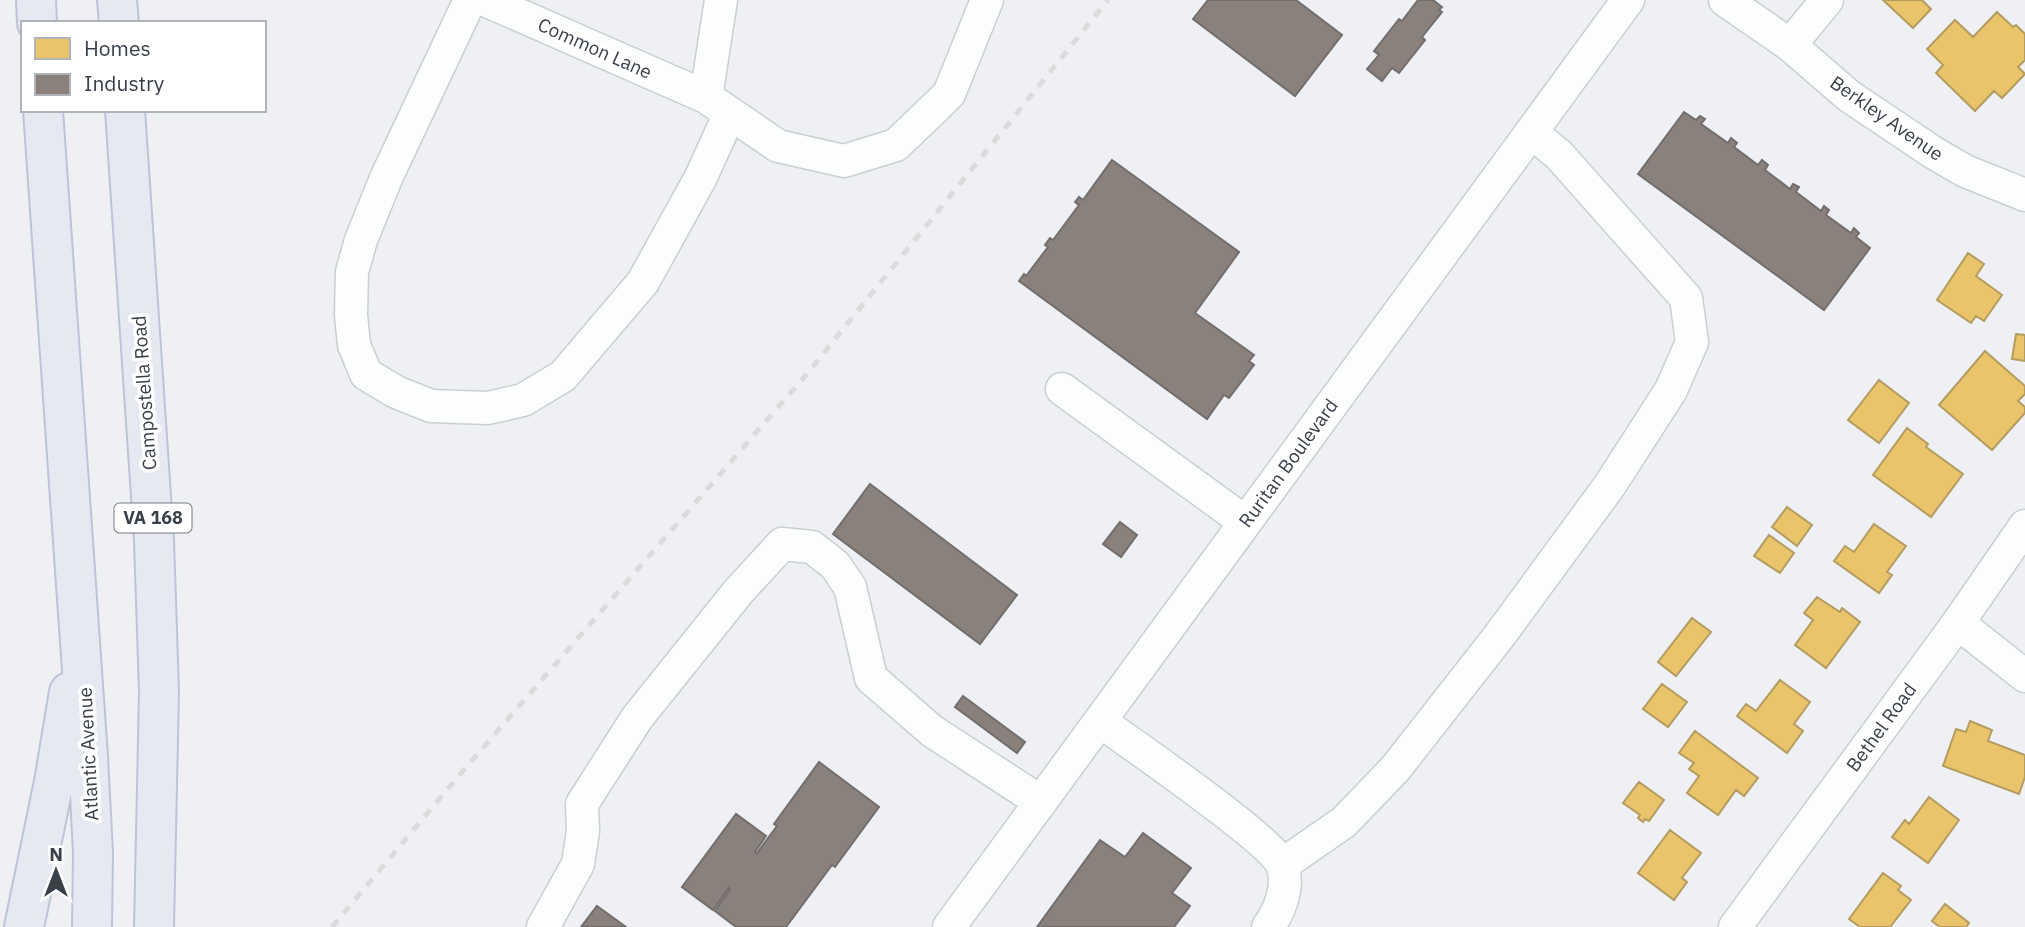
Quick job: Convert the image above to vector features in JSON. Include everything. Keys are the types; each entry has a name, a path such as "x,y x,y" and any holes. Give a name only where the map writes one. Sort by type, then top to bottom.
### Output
{"main road":[{"path":"36,0 37,21"},
{"path":"117,0 119,21"},
{"path":"24,927 54,782 80,624 43,112"},
{"name":"Campostella Road","path":"125,112 155,555 159,691 154,927"},
{"name":"Atlantic Avenue","path":"80,624 93,852 92,927"}],"street":[{"path":"470,0 387,176 361,240 352,272 351,315 354,345 366,373 396,392 431,406 488,408 523,400 563,376 643,282 701,177 718,105 721,0"},
{"name":"Common Lane","path":"485,0 718,105 778,146 844,161 896,145 949,94 987,0"},
{"name":"Ruritan Boulevard","path":"949,927 1628,0"},
{"name":"Berkley Avenue","path":"1725,0 1790,45 1849,96 1934,153 1965,171 2025,195"},
{"path":"1790,45 1827,0"},
{"path":"1282,865 1344,822 1395,769 1500,635 1611,485 1671,390 1692,342 1686,298 1559,155 1531,132"},
{"path":"1062,389 1245,522"},
{"name":"Bethel Road","path":"1735,927 1958,623 2025,526"},
{"path":"543,927 578,864 583,831 582,804 637,718 738,592 782,544 812,547 835,565 850,587 872,678 932,731 1041,802"},
{"path":"1958,623 2025,676"},
{"path":"1100,721 1249,831 1282,865 1286,886 1268,927"}],"building: Homes":[{"path":"1883,0 1922,0 1931,9 1913,28"},
{"path":"1997,12 2025,34 2025,60 2018,67 2025,74 2002,98 1994,91 1975,111 1936,73 1943,65 1927,49 1955,20 1973,37"},
{"path":"1968,253 1984,264 1976,276 2002,295 1984,321 1976,316 1971,323 1937,300"},
{"path":"2016,334 2025,335 2025,361 2012,359"},
{"path":"1985,351 2025,386 2025,394 2018,401 2025,407 2025,413 1992,450 1939,405"},
{"path":"1879,380 1909,403 1879,443 1848,420"},
{"path":"1907,428 1928,444 1926,447 1963,474 1931,517 1873,475"},
{"path":"1787,507 1812,525 1797,546 1772,527"},
{"path":"1874,524 1906,546 1887,572 1892,575 1879,593 1834,561 1845,546 1854,552"},
{"path":"1769,535 1794,553 1780,573 1754,556"},
{"path":"1817,597 1840,612 1842,608 1860,622 1826,668 1795,645 1813,620 1804,613"},
{"path":"1692,618 1711,632 1676,676 1658,662"},
{"path":"1780,680 1810,702 1794,724 1803,731 1787,753 1737,716 1746,704 1756,711"},
{"path":"1662,684 1687,702 1668,727 1643,709"},
{"path":"1970,721 1992,730 1988,741 2025,755 2025,777 2019,794 1943,766 1956,729 1966,732"},
{"path":"1695,731 1758,778 1744,796 1736,790 1718,815 1687,793 1699,776 1689,769 1694,763 1679,753"},
{"path":"1639,782 1664,800 1649,821 1645,819 1643,822 1638,818 1640,815 1623,803"},
{"path":"1929,797 1959,820 1928,863 1892,837 1905,820 1909,824"},
{"path":"1670,830 1701,853 1682,878 1687,882 1674,900 1638,873"},
{"path":"1883,873 1901,886 1898,890 1911,900 1890,927 1860,927 1849,919"},
{"path":"1945,904 1969,923 1966,927 1940,927 1932,921"}],"building: Industry":[{"path":"1208,0 1296,0 1342,35 1295,96 1193,19"},
{"path":"1418,0 1433,0 1442,7 1439,10 1442,12 1422,37 1425,40 1399,73 1392,68 1382,81 1367,69 1379,55 1374,51"},
{"path":"1684,112 1696,120 1700,116 1705,119 1701,124 1728,143 1731,138 1737,143 1734,147 1758,165 1762,160 1768,165 1765,170 1790,189 1793,184 1799,187 1796,192 1821,211 1824,206 1829,210 1826,215 1851,233 1854,228 1859,233 1856,237 1870,248 1824,310 1638,174"},
{"path":"1112,160 1239,252 1195,313 1254,355 1249,361 1254,365 1229,398 1224,395 1207,419 1019,281 1024,274 1026,276 1048,247 1045,245 1050,238 1053,240 1079,205 1075,202 1079,197 1083,200"},
{"path":"870,484 1017,595 980,644 833,534"},
{"path":"1120,522 1137,535 1121,557 1103,544"},
{"path":"963,696 1025,742 1017,753 955,707"},
{"path":"819,762 879,807 786,927 736,927 715,911 729,888 713,910 682,887 736,814 766,836 755,852 757,853 777,826 774,824"},
{"path":"1143,833 1191,868 1172,893 1190,906 1174,927 1037,927 1100,840 1125,857"},
{"path":"597,906 626,927 581,927"}],"railway":[{"path":"332,927 462,772 806,375 1108,0"}]}
